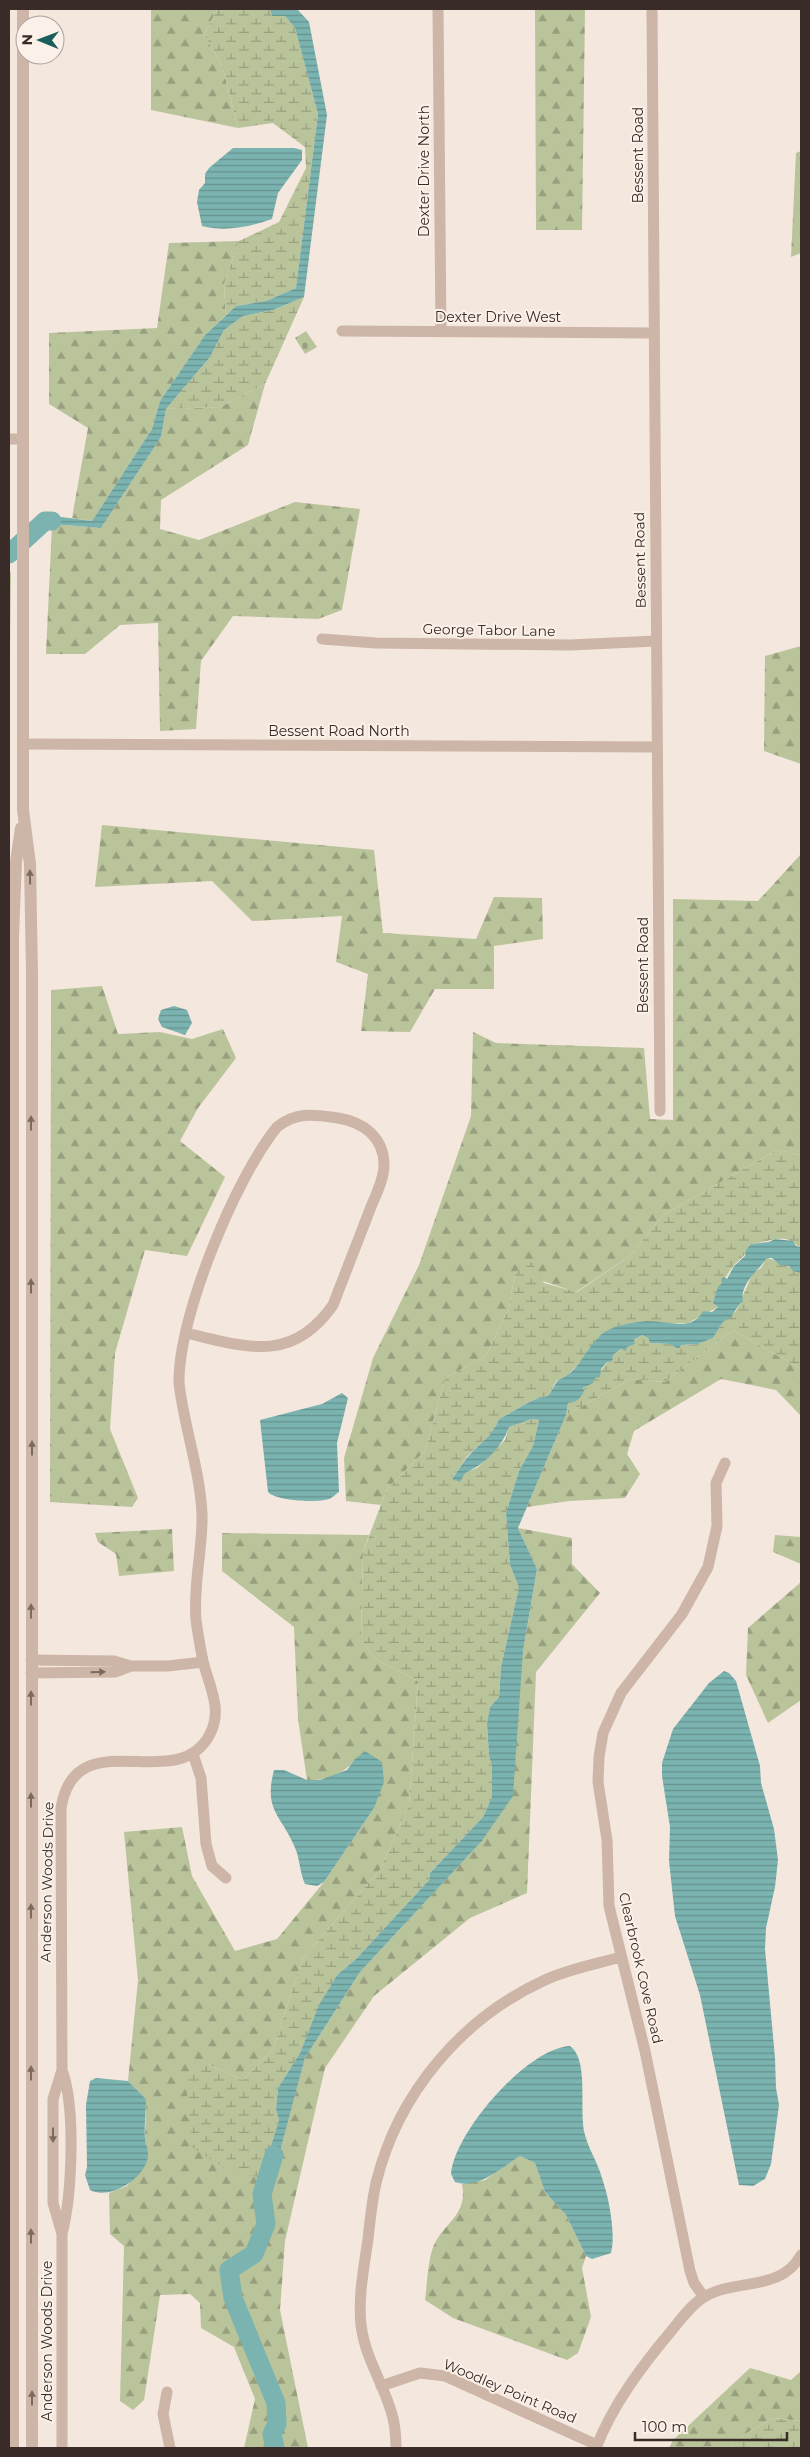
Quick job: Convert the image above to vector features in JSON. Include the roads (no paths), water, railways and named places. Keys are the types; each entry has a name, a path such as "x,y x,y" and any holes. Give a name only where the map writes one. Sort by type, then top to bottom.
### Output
{"street":[{"path":"23,9 23,810 30,864 31,925 32,2448"},
{"name":"Dexter Drive North","path":"438,9 441,332"},
{"name":"Bessent Road","path":"652,9 660,1111"},
{"name":"Dexter Drive West","path":"342,331 654,333"},
{"path":"9,439 22,440"},
{"name":"George Tabor Lane","path":"322,638 376,643 570,645 656,641"},
{"name":"Bessent Road North","path":"23,744 656,747"},
{"path":"13,2448 11,918 23,810"},
{"path":"11,918 31,925"},
{"path":"11,936 31,925"},
{"path":"186,1333 242,1346 267,1348 285,1344 304,1336 324,1318 334,1305 382,1177 382,1152 376,1138 353,1120 308,1114 286,1120 277,1127 233,1202 214,1248 186,1333 179,1368 180,1383 202,1514 195,1586 198,1634 203,1662 216,1704 215,1719 203,1745 192,1754 201,1778 206,1844 212,1866 226,1878"},
{"name":"Clearbrook Cove Road","path":"704,2297 694,2283 690,2270 645,2051 608,1906 607,1840 598,1782 599,1757 603,1733 620,1693 682,1614 700,1585 713,1548 717,1526 716,1483 725,1463"},
{"path":"31,1660 114,1661 131,1666 168,1666 203,1662"},
{"path":"74,1660 74,1673"},
{"path":"31,1673 114,1672 131,1666"},
{"name":"Anderson Woods Drive","path":"62,2234 53,2203 54,2099 62,2070 61,1808 64,1794 70,1780 89,1764 104,1761 165,1761 192,1754"},
{"path":"396,2448 392,2411 365,2346 360,2302 376,2182 401,2115 419,2086 445,2052 465,2032 497,2007 546,1980 574,1969 621,1957"},
{"name":"Anderson Woods Drive","path":"62,2070 70,2098 69,2202 62,2234 62,2448"},
{"path":"597,2447 625,2392 645,2361 687,2312 704,2297 725,2288 766,2282 778,2278 789,2270 801,2255"},
{"name":"Woodley Point Road","path":"381,2386 420,2373 446,2376 597,2447"},
{"path":"167,2392 164,2414 170,2448"}],"water":[{"path":"270,9 297,9 309,22 327,115 304,297 273,310 243,316 224,330 210,357 166,409 161,437 101,528 52,524 31,535 32,524 46,515 92,521 152,429 160,401 205,335 236,306 266,301 296,288 318,114 295,28 285,16 272,16"},
{"path":"233,148 294,148 302,150 302,160 278,193 272,219 237,228 220,229 202,226 197,202 199,190 205,183 205,174 209,168"},
{"path":"174,1006 187,1010 192,1023 185,1035 162,1027 158,1019 161,1010"},
{"path":"775,1239 793,1241 796,1246 801,1247 801,1273 793,1271 789,1266 780,1265 772,1258 767,1258 747,1283 744,1289 743,1302 740,1303 731,1317 723,1322 713,1338 698,1344 681,1345 679,1349 669,1344 650,1343 648,1338 642,1335 634,1340 635,1344 627,1347 626,1351 621,1349 613,1355 612,1361 607,1362 601,1369 600,1377 595,1378 593,1383 583,1388 584,1391 578,1400 568,1403 566,1415 518,1528 537,1569 523,1651 513,1796 481,1842 360,1972 305,2058 272,2181 261,2178 279,2120 276,2110 278,2088 300,2053 319,2005 337,1975 356,1959 430,1879 430,1873 483,1817 492,1797 492,1765 489,1757 487,1723 490,1707 499,1697 501,1667 519,1587 510,1565 506,1513 519,1471 533,1446 539,1420 532,1419 509,1427 502,1441 492,1454 472,1470 465,1473 460,1482 452,1479 466,1459 493,1430 499,1419 529,1402 548,1396 558,1380 574,1370 597,1338 604,1332 621,1325 647,1321 685,1324 698,1318 703,1311 712,1312 718,1307 713,1303 718,1287 722,1283 721,1280 723,1277 727,1279 734,1266 745,1256 746,1250 751,1244 769,1242"},
{"path":"342,1393 348,1398 337,1443 339,1492 329,1499 306,1501 272,1495 268,1492 260,1420 322,1404"},
{"path":"724,1671 729,1673 736,1681 760,1766 761,1783 774,1829 778,1860 775,1887 766,1928 765,1949 779,2105 771,2164 765,2179 753,2186 739,2185 700,1995 675,1916 669,1861 670,1827 662,1776 662,1763 673,1729 709,1683"},
{"path":"365,1751 382,1762 384,1782 374,1808 324,1882 317,1886 305,1884 291,1838 272,1805 271,1784 274,1770 284,1770 307,1780 320,1780 347,1770 354,1760"},
{"path":"570,2046 576,2053 580,2063 583,2125 585,2135 605,2186 612,2226 611,2253 592,2259 586,2256 566,2215 545,2192 535,2163 520,2156 497,2172 473,2183 455,2182 451,2174 455,2157 465,2137 496,2095 534,2061 553,2050"},
{"path":"96,2078 128,2081 146,2099 145,2140 148,2153 147,2162 136,2178 118,2189 99,2193 90,2190 85,2175 87,2167 86,2105 90,2081"}],"waterway":[{"path":"9,554 45,521 52,521"},
{"path":"274,2155 262,2194 266,2224 254,2254 229,2270 233,2298 276,2403 277,2424 272,2434 275,2448"}]}
